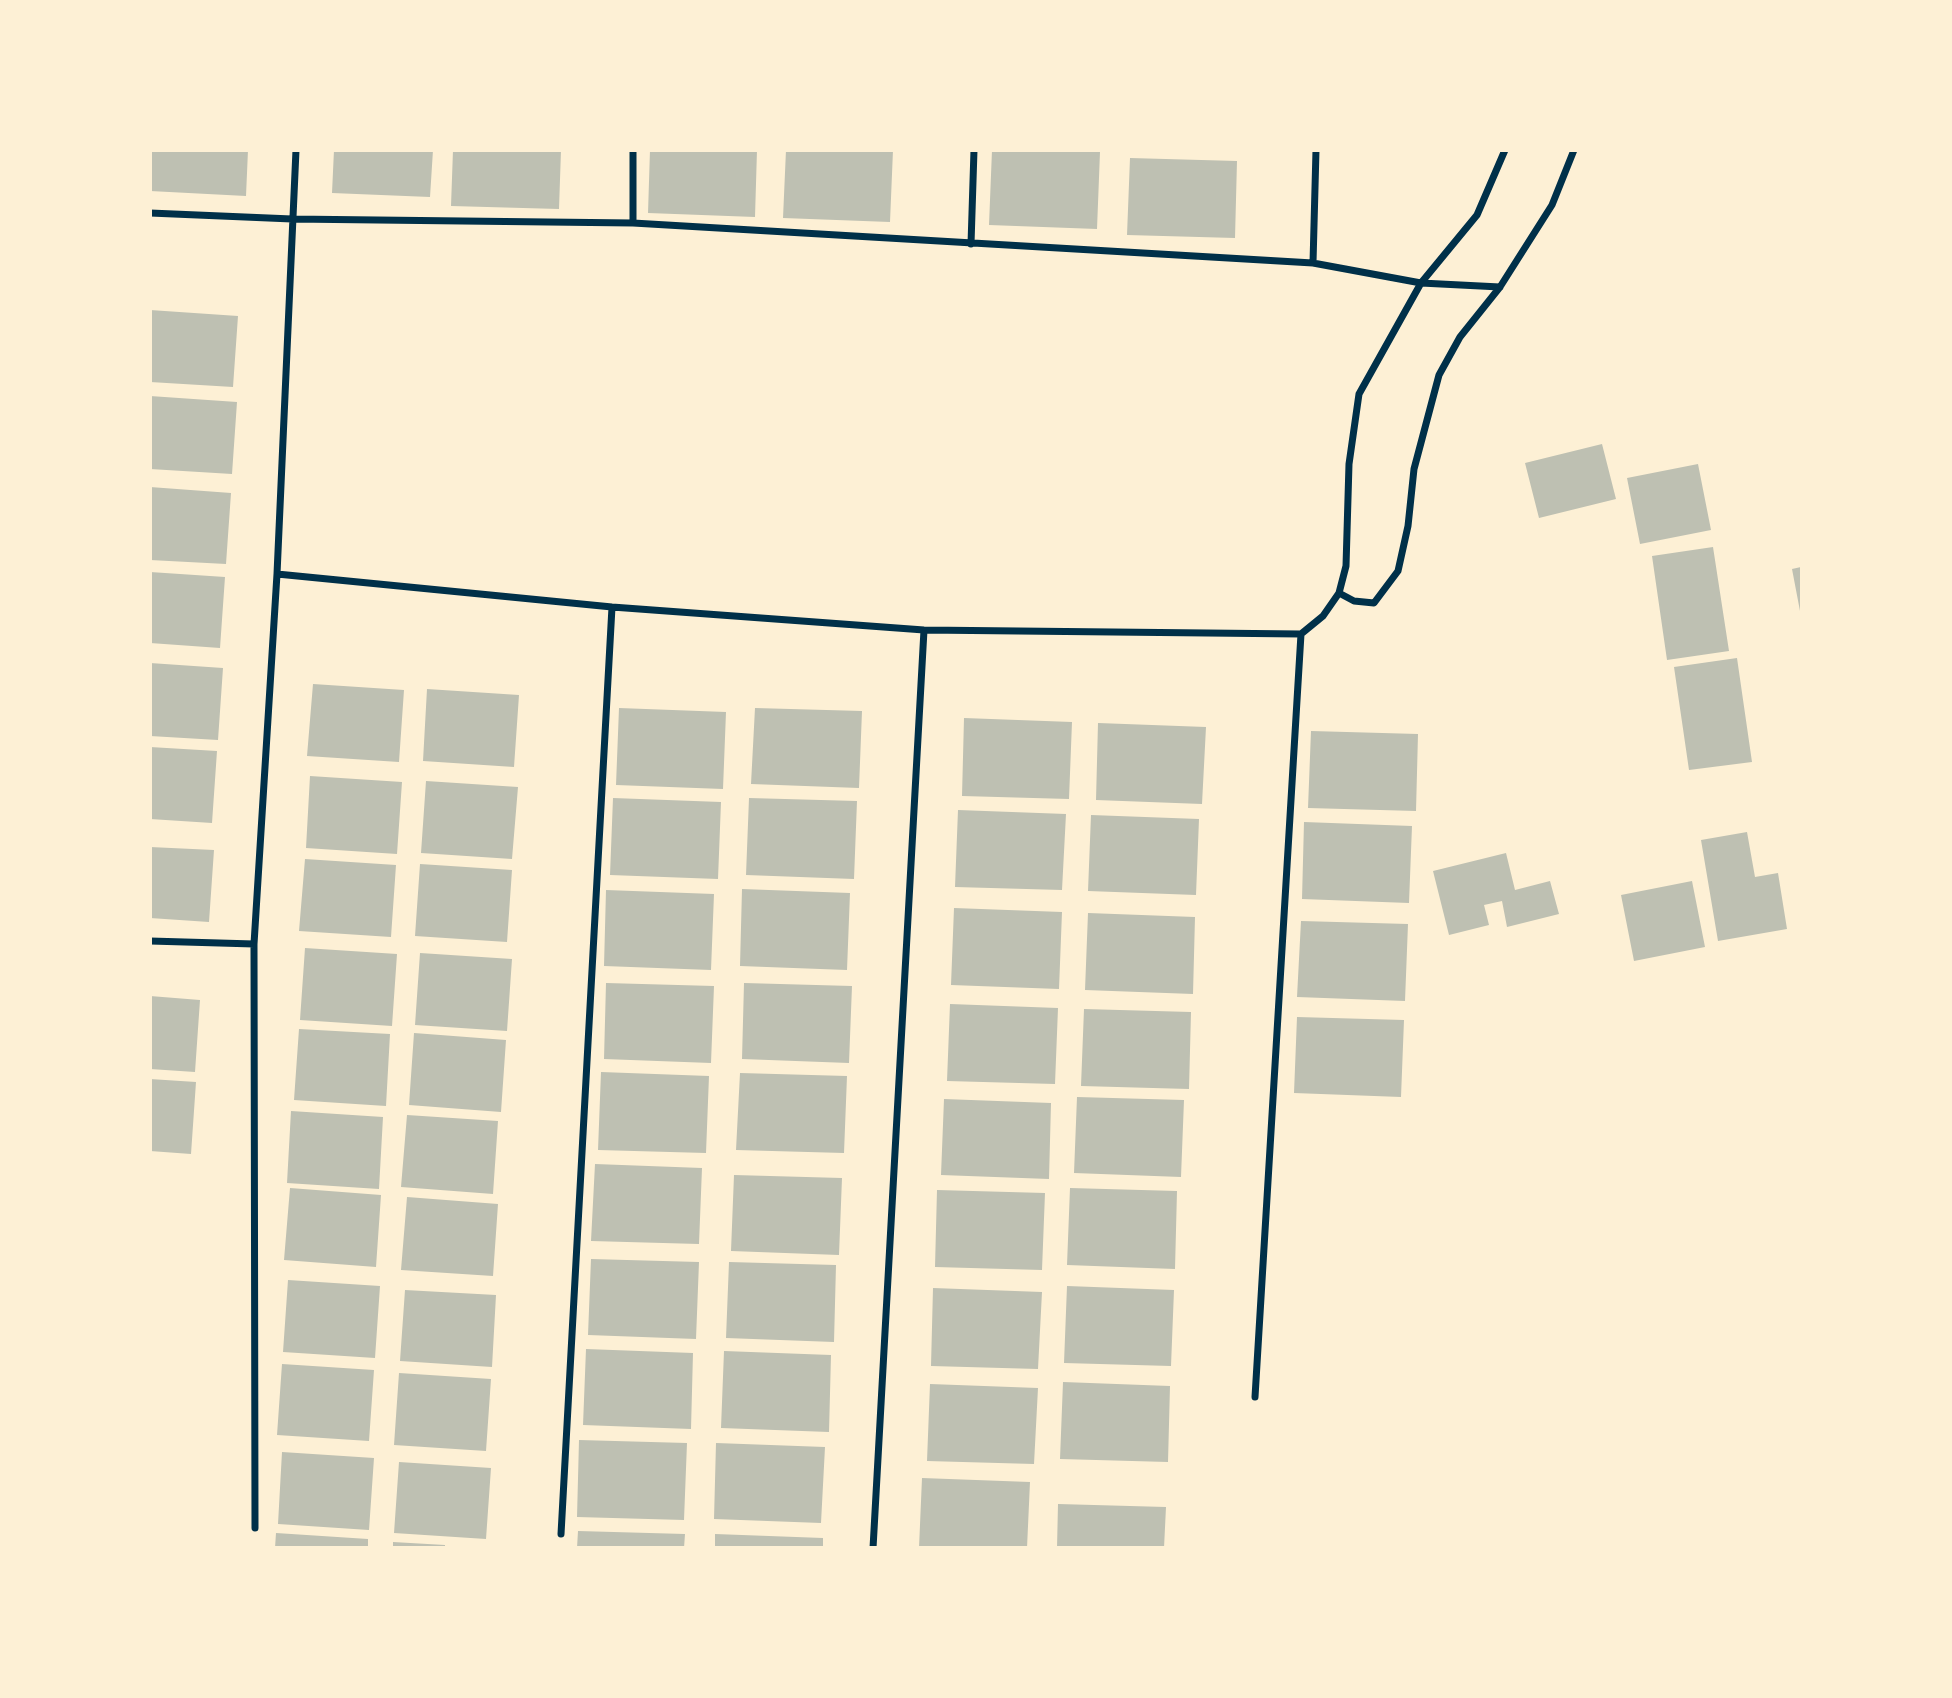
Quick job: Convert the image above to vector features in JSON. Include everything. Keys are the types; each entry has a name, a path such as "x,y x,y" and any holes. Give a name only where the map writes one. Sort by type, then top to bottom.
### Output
{"street":[{"path":"256,1528 254,944 277,574 296,150"},
{"path":"633,150 633,223"},
{"path":"971,244 974,150"},
{"path":"1313,263 1316,150"},
{"path":"277,574 612,607 924,630 1301,634 1323,616 1339,593 1346,566 1349,464 1359,394 1421,283 1477,215 1505,150"},
{"path":"1339,593 1354,601 1374,603 1398,571 1408,526 1414,469 1439,375 1460,337 1500,287 1552,205 1574,150"},
{"path":"150,213 292,219 633,223 1313,263 1421,283 1500,287"},
{"path":"561,1534 612,607"},
{"path":"873,1548 924,630"},
{"path":"1255,1397 1301,634"},
{"path":"150,941 254,944"}],"building":[{"path":"151,150 248,150 246,196 150,191"},
{"path":"334,150 433,150 430,197 332,193"},
{"path":"453,150 561,150 559,209 451,206"},
{"path":"650,150 757,150 755,217 648,213"},
{"path":"786,150 893,150 890,222 783,218"},
{"path":"992,150 1100,152 1097,229 989,225"},
{"path":"1130,158 1237,161 1235,238 1127,235"},
{"path":"150,310 238,316 233,387 150,382"},
{"path":"150,396 237,402 232,474 150,469"},
{"path":"1602,444 1616,499 1539,518 1525,463"},
{"path":"1698,464 1711,530 1640,544 1627,478"},
{"path":"150,487 231,493 226,564 150,560"},
{"path":"1713,547 1729,651 1667,660 1652,556"},
{"path":"1801,567 1801,611 1800,611 1792,569"},
{"path":"150,572 225,577 220,648 150,643"},
{"path":"1737,658 1752,762 1689,770 1674,667"},
{"path":"150,663 223,668 218,740 150,736"},
{"path":"313,684 404,690 399,762 307,756"},
{"path":"427,689 519,695 514,767 423,761"},
{"path":"619,708 726,712 723,789 616,785"},
{"path":"755,708 862,711 859,788 751,784"},
{"path":"964,718 1072,722 1069,799 962,796"},
{"path":"1098,723 1206,727 1202,804 1096,800"},
{"path":"1311,731 1418,734 1416,811 1308,808"},
{"path":"150,747 217,751 212,823 150,819"},
{"path":"310,776 402,782 397,854 306,848"},
{"path":"426,781 518,787 512,859 421,853"},
{"path":"613,798 721,802 718,879 610,875"},
{"path":"749,798 857,801 854,879 746,875"},
{"path":"958,810 1066,814 1062,890 955,887"},
{"path":"1091,815 1199,819 1196,895 1088,891"},
{"path":"1304,822 1412,826 1409,903 1302,899"},
{"path":"1747,832 1755,877 1778,873 1787,929 1718,941 1701,840"},
{"path":"150,847 214,850 209,922 150,918"},
{"path":"1506,853 1515,890 1550,881 1559,914 1507,927 1502,901 1484,905 1489,925 1449,935 1433,871"},
{"path":"305,859 396,865 391,937 299,931"},
{"path":"420,864 512,870 507,942 415,936"},
{"path":"1692,881 1705,947 1634,961 1621,895"},
{"path":"742,889 850,893 847,970 740,966"},
{"path":"606,890 714,894 711,970 604,966"},
{"path":"954,908 1062,912 1059,989 951,985"},
{"path":"1088,913 1195,917 1193,994 1085,990"},
{"path":"1301,921 1408,924 1405,1001 1297,997"},
{"path":"305,948 397,954 392,1026 300,1020"},
{"path":"420,953 512,959 507,1031 415,1025"},
{"path":"606,983 714,986 711,1063 604,1059"},
{"path":"744,983 852,986 849,1063 742,1059"},
{"path":"150,996 200,1000 195,1072 150,1069"},
{"path":"950,1004 1058,1008 1055,1084 947,1081"},
{"path":"1084,1009 1191,1012 1189,1089 1081,1086"},
{"path":"1297,1017 1404,1020 1401,1097 1294,1093"},
{"path":"299,1029 390,1034 386,1106 294,1100"},
{"path":"414,1033 506,1040 501,1112 409,1105"},
{"path":"601,1072 709,1076 706,1153 598,1150"},
{"path":"740,1073 847,1076 844,1153 736,1150"},
{"path":"150,1079 196,1082 191,1154 150,1151"},
{"path":"1077,1097 1184,1100 1181,1177 1074,1173"},
{"path":"944,1099 1051,1103 1049,1179 941,1175"},
{"path":"291,1111 383,1117 379,1189 287,1183"},
{"path":"407,1115 498,1121 493,1194 401,1187"},
{"path":"595,1164 702,1168 699,1244 591,1241"},
{"path":"734,1175 842,1178 839,1255 731,1251"},
{"path":"290,1188 381,1195 376,1267 284,1260"},
{"path":"1070,1188 1177,1191 1175,1269 1067,1265"},
{"path":"937,1190 1045,1193 1042,1270 935,1267"},
{"path":"407,1197 498,1204 493,1276 401,1270"},
{"path":"591,1259 699,1262 696,1339 588,1335"},
{"path":"729,1262 836,1265 834,1342 726,1338"},
{"path":"288,1280 380,1286 375,1358 283,1352"},
{"path":"1067,1286 1174,1290 1171,1366 1064,1363"},
{"path":"933,1288 1042,1292 1038,1369 931,1366"},
{"path":"405,1290 496,1295 492,1367 400,1361"},
{"path":"586,1349 693,1353 691,1429 583,1425"},
{"path":"724,1351 831,1355 829,1432 721,1428"},
{"path":"282,1364 374,1370 369,1441 277,1435"},
{"path":"399,1373 491,1379 486,1451 394,1445"},
{"path":"1063,1382 1170,1386 1168,1462 1060,1459"},
{"path":"930,1384 1038,1388 1034,1464 927,1461"},
{"path":"579,1440 687,1443 684,1520 577,1517"},
{"path":"716,1443 825,1447 821,1523 714,1519"},
{"path":"282,1452 374,1458 369,1530 278,1524"},
{"path":"399,1462 491,1468 486,1539 394,1533"},
{"path":"922,1478 1030,1482 1027,1548 919,1548"},
{"path":"1058,1504 1166,1507 1164,1548 1057,1548"},
{"path":"578,1531 685,1534 684,1548 577,1548"},
{"path":"276,1533 368,1539 368,1548 275,1548"},
{"path":"715,1534 823,1538 823,1548 715,1548"},
{"path":"393,1542 445,1545 445,1548 393,1548"}]}
